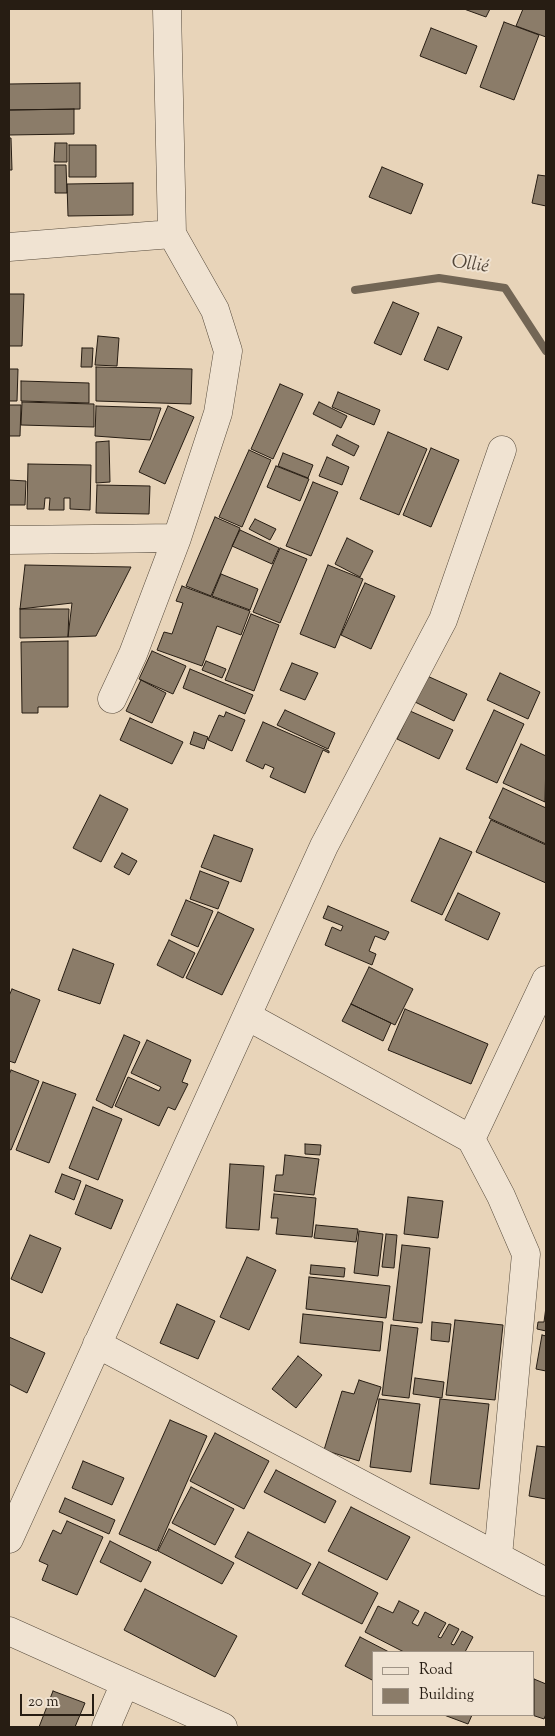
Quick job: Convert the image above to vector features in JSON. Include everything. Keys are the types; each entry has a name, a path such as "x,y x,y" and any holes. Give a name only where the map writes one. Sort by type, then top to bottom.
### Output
{"street":[{"path":"112,699 133,654 176,538 218,413 228,351 215,310 172,234 167,9"},
{"path":"9,248 172,234"},
{"path":"9,1539 324,846 443,620 502,450"},
{"path":"9,540 176,538"},
{"path":"472,1139 546,980"},
{"path":"247,1016 472,1139 501,1196 526,1254 498,1556"},
{"path":"97,1344 546,1582"},
{"path":"9,1631 223,1727"},
{"path":"106,1727 124,1683"}],"building":[{"path":"464,9 490,9 486,17"},
{"path":"523,9 546,9 546,37 516,26"},
{"path":"504,22 539,35 514,100 480,87"},
{"path":"431,28 477,46 466,74 420,56"},
{"path":"80,83 80,109 9,110 9,84"},
{"path":"74,109 74,134 9,135 9,110"},
{"path":"9,138 11,138 12,170 9,170"},
{"path":"55,143 67,143 67,162 54,162"},
{"path":"69,145 96,145 96,177 69,177"},
{"path":"55,165 66,165 67,193 55,193"},
{"path":"382,167 423,184 411,214 369,197"},
{"path":"538,175 546,176 546,206 532,203"},
{"path":"133,183 133,215 68,216 67,184"},
{"path":"9,294 24,294 22,346 9,346"},
{"path":"393,302 419,313 401,355 374,343"},
{"path":"438,327 462,337 448,370 424,360"},
{"path":"98,336 119,338 117,366 95,365"},
{"path":"82,348 93,348 92,367 81,367"},
{"path":"96,367 192,369 191,404 96,401"},
{"path":"9,369 18,369 17,401 9,401"},
{"path":"21,381 89,383 89,403 21,401"},
{"path":"280,384 303,394 273,459 251,449"},
{"path":"338,392 380,410 374,425 332,407"},
{"path":"22,402 94,404 94,427 21,425"},
{"path":"319,402 347,416 341,428 313,414"},
{"path":"9,405 21,405 20,436 9,436"},
{"path":"96,406 161,408 150,440 95,436"},
{"path":"168,406 194,417 165,484 139,472"},
{"path":"388,432 427,449 399,515 360,499"},
{"path":"337,435 359,446 354,456 332,445"},
{"path":"109,441 110,482 96,483 96,442"},
{"path":"431,448 459,460 431,527 403,515"},
{"path":"249,450 271,460 242,527 219,517"},
{"path":"283,453 313,465 308,478 278,466"},
{"path":"327,457 349,467 342,485 319,476"},
{"path":"28,464 91,465 90,510 70,509 70,498 64,498 64,510 49,510 50,498 45,498 44,509 27,509"},
{"path":"276,466 309,479 300,501 267,487"},
{"path":"9,480 26,481 25,505 9,505"},
{"path":"313,482 338,492 311,556 286,546"},
{"path":"97,485 150,486 149,514 96,513"},
{"path":"215,517 240,528 211,596 186,586"},
{"path":"255,519 276,529 270,540 249,529"},
{"path":"240,530 279,548 272,564 232,546"},
{"path":"347,538 373,551 360,577 335,564"},
{"path":"280,548 307,559 280,623 253,612"},
{"path":"25,565 131,567 96,636 68,637 72,603 20,609"},
{"path":"328,565 363,579 335,648 300,634"},
{"path":"221,574 258,589 250,610 212,596"},
{"path":"365,583 395,596 371,649 341,635"},
{"path":"182,586 250,611 241,635 217,626 202,666 157,650 164,632 172,634 183,603 176,601"},
{"path":"20,609 69,609 68,637 20,638"},
{"path":"251,614 279,625 254,691 225,680"},
{"path":"68,641 68,707 38,707 38,713 22,713 21,642"},
{"path":"152,651 186,666 173,694 139,679"},
{"path":"206,661 226,669 222,678 202,670"},
{"path":"292,663 318,673 305,700 280,690"},
{"path":"190,669 253,695 245,714 183,688"},
{"path":"500,673 540,692 528,719 487,700"},
{"path":"425,675 467,694 454,721 413,701"},
{"path":"141,680 166,693 152,723 126,711"},
{"path":"285,710 335,733 328,749 277,725"},
{"path":"494,710 524,724 497,783 466,769"},
{"path":"410,711 453,730 439,759 397,739"},
{"path":"226,712 245,720 232,751 208,740 219,715 224,717"},
{"path":"130,718 183,742 172,764 120,740"},
{"path":"263,722 329,751 329,753 323,750 305,793 270,777 274,768 265,764 263,769 246,761"},
{"path":"194,732 208,737 204,749 190,744"},
{"path":"521,744 546,756 545,802 503,783"},
{"path":"503,788 546,808 546,844 489,818"},
{"path":"100,795 128,809 101,862 73,848"},
{"path":"491,820 546,845 546,883 476,852"},
{"path":"214,835 253,849 241,882 201,867"},
{"path":"440,838 472,852 442,915 411,901"},
{"path":"122,853 137,861 129,875 114,867"},
{"path":"200,871 229,882 218,909 190,899"},
{"path":"458,893 500,913 488,940 445,920"},
{"path":"186,900 213,911 198,947 171,935"},
{"path":"328,906 389,932 385,940 375,936 369,951 376,954 372,965 325,945 332,927 341,931 343,926 323,918"},
{"path":"218,912 254,929 222,995 186,978"},
{"path":"169,940 195,953 183,978 157,965"},
{"path":"73,949 114,964 100,1004 58,990"},
{"path":"369,967 413,989 395,1025 351,1004"},
{"path":"12,989 40,1000 15,1063 9,1061 9,996"},
{"path":"351,1004 391,1023 383,1041 342,1021"},
{"path":"405,1009 488,1044 471,1084 388,1050"},
{"path":"124,1035 140,1042 112,1108 96,1100"},
{"path":"147,1040 191,1060 182,1082 188,1084 175,1110 168,1107 159,1126 115,1106 128,1077 159,1091 161,1087 131,1073"},
{"path":"11,1070 39,1081 11,1150 9,1149 9,1075"},
{"path":"43,1082 76,1094 49,1163 16,1150"},
{"path":"93,1107 122,1119 98,1180 69,1168"},
{"path":"305,1144 321,1145 320,1155 305,1154"},
{"path":"285,1155 319,1159 314,1195 274,1191 276,1175 283,1175"},
{"path":"230,1164 264,1166 259,1230 226,1228"},
{"path":"62,1174 81,1181 74,1200 55,1192"},
{"path":"86,1185 123,1200 111,1229 75,1214"},
{"path":"274,1194 316,1198 312,1237 276,1234 278,1218 271,1218"},
{"path":"408,1197 443,1201 438,1238 404,1234"},
{"path":"316,1225 358,1229 356,1242 314,1238"},
{"path":"359,1231 383,1234 378,1276 354,1273"},
{"path":"386,1234 397,1235 394,1268 382,1267"},
{"path":"30,1235 61,1248 42,1293 11,1279"},
{"path":"402,1245 430,1248 422,1323 393,1320"},
{"path":"247,1257 276,1270 249,1330 220,1317"},
{"path":"311,1265 345,1268 344,1277 310,1274"},
{"path":"309,1277 390,1286 386,1318 306,1309"},
{"path":"177,1304 215,1321 198,1359 160,1343"},
{"path":"546,1307 546,1331 537,1329 538,1322 544,1322"},
{"path":"303,1314 383,1322 380,1351 300,1343"},
{"path":"455,1320 503,1325 495,1400 446,1395"},
{"path":"432,1322 451,1324 449,1342 431,1340"},
{"path":"391,1325 418,1328 409,1398 382,1395"},
{"path":"542,1335 546,1336 546,1371 536,1369"},
{"path":"9,1337 45,1353 27,1393 9,1384"},
{"path":"298,1356 322,1375 296,1408 272,1389"},
{"path":"415,1378 444,1382 442,1398 413,1394"},
{"path":"359,1380 381,1387 359,1461 324,1450 342,1391 354,1394"},
{"path":"379,1399 420,1404 411,1472 370,1467"},
{"path":"440,1399 489,1404 479,1489 430,1484"},
{"path":"170,1420 207,1436 157,1551 119,1534"},
{"path":"215,1433 269,1461 244,1509 190,1481"},
{"path":"537,1446 546,1447 546,1499 529,1496"},
{"path":"83,1461 124,1478 112,1505 72,1488"},
{"path":"276,1470 336,1501 325,1523 264,1492"},
{"path":"191,1487 234,1509 215,1545 172,1523"},
{"path":"65,1498 115,1520 109,1534 59,1512"},
{"path":"351,1507 410,1537 387,1580 328,1551"},
{"path":"67,1521 103,1537 77,1595 42,1580 48,1565 39,1561 53,1530 61,1534"},
{"path":"169,1529 234,1563 222,1584 158,1551"},
{"path":"248,1532 311,1564 297,1589 235,1557"},
{"path":"110,1541 151,1562 141,1582 100,1562"},
{"path":"319,1562 378,1593 362,1624 302,1594"},
{"path":"145,1589 237,1636 215,1677 124,1630"},
{"path":"399,1601 419,1611 412,1623 418,1626 425,1612 446,1623 438,1637 441,1638 449,1624 459,1629 451,1644 454,1645 462,1631 473,1637 466,1651 402,1651 365,1632 378,1606 393,1613"},
{"path":"360,1637 387,1651 372,1651 372,1680 345,1666"},
{"path":"535,1679 546,1684 546,1714 544,1719 535,1716"},
{"path":"53,1691 85,1703 75,1727 39,1727"},
{"path":"447,1716 472,1716 468,1724"}],"waterway":[{"name":"Ollié","path":"355,290 439,278 505,288 546,351"}]}
